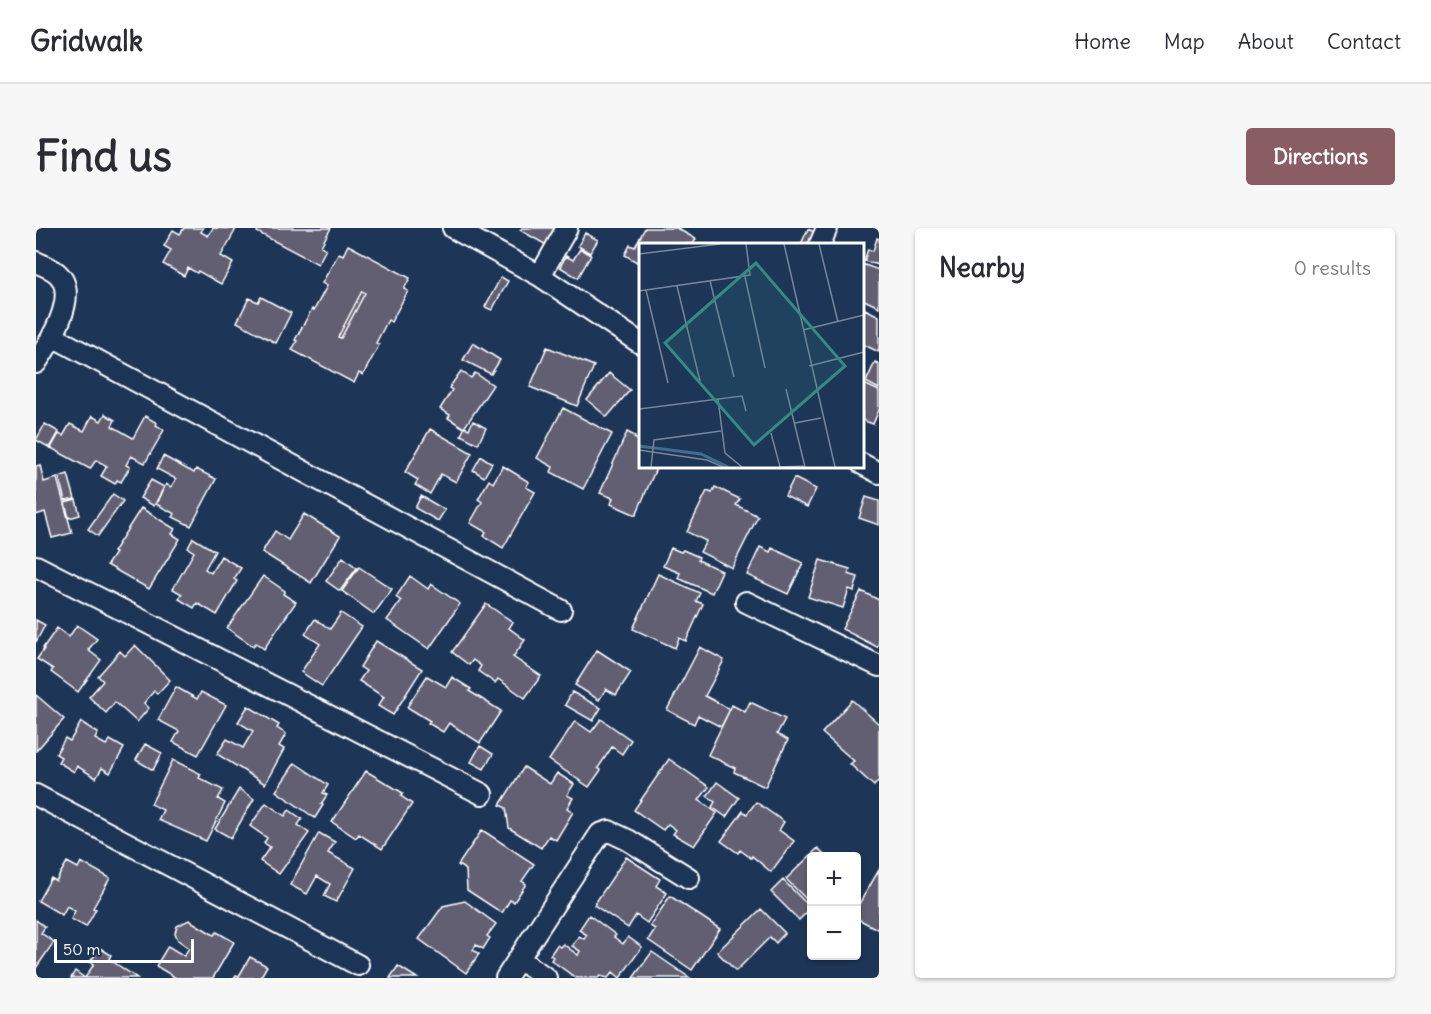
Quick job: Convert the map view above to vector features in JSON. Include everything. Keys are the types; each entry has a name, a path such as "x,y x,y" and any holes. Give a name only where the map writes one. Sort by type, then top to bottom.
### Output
{"street":[{"path":"453,228 540,276 639,343"},
{"path":"540,276 567,228"},
{"path":"820,243 827,228"},
{"path":"36,262 57,273 64,284 65,301 54,337 36,363"},
{"path":"54,337 561,610"},
{"path":"864,465 879,473"},
{"path":"36,566 482,795"},
{"path":"746,602 879,666"},
{"path":"36,795 358,966"},
{"path":"506,978 600,834 609,831 619,836 688,878"},
{"path":"519,959 546,978"}],"building":[{"path":"184,228 203,228 201,232 208,236 213,228 236,229 221,256 233,263 221,284 198,271 197,273 188,268 184,276 163,264 171,250 164,246 173,230 180,234"},
{"path":"259,228 331,228 321,246 326,249 318,264 257,232"},
{"path":"522,228 558,228 548,246 520,230"},
{"path":"645,228 679,228 696,239 694,243 639,243 639,263 625,255 630,245 635,247"},
{"path":"808,229 819,234 814,243 801,243"},
{"path":"585,233 598,240 590,253 578,246"},
{"path":"877,238 879,239 879,265 864,261 868,249 873,251"},
{"path":"348,245 410,278 404,289 408,291 391,322 388,320 376,343 379,345 363,375 359,373 354,383 292,350 297,341 295,340 327,286 322,283 339,253 343,255","holes":["362,291 365,293 341,338 338,337"]},
{"path":"580,249 591,255 578,278 560,267 566,256 573,260"},
{"path":"864,265 879,270 879,307 864,300"},
{"path":"501,277 508,281 492,310 485,307"},
{"path":"362,291 365,293 341,338 338,337"},
{"path":"261,297 291,313 276,343 237,322 249,298 258,302"},
{"path":"865,309 879,316 879,352 864,345"},
{"path":"473,343 500,360 491,374 463,360"},
{"path":"547,347 594,366 577,406 530,387"},
{"path":"875,362 879,364 879,389 866,382"},
{"path":"461,371 471,378 475,373 493,385 464,428 448,418 450,415 440,409 452,390 449,388"},
{"path":"609,373 630,390 607,417 587,400"},
{"path":"864,384 879,391 879,410 873,424 864,421"},
{"path":"563,408 612,434 583,489 551,472 553,467 537,458"},
{"path":"105,414 115,420 112,426 133,438 145,416 164,430 145,463 131,456 126,465 130,467 121,482 117,480 115,484 101,476 107,466 96,460 90,469 51,448 59,434 63,436 70,424 84,431 92,416 101,421"},
{"path":"473,421 486,428 478,444 461,435 465,427 469,429"},
{"path":"45,424 59,432 50,448 36,440"},
{"path":"430,429 472,453 456,482 441,474 430,494 415,485 418,480 405,472"},
{"path":"627,432 635,436 634,438 639,440 639,468 656,468 636,515 611,504 613,498 600,493"},
{"path":"163,456 194,473 196,469 216,479 191,526 173,517 175,514 156,504 166,484 171,487 176,479 157,469"},
{"path":"481,456 492,463 484,477 473,470"},
{"path":"40,465 44,482 57,478 72,533 52,538 45,512 36,515 36,466"},
{"path":"503,466 529,482 526,487 535,492 503,548 484,536 486,532 470,523 482,502 478,499 489,480 493,483"},
{"path":"68,474 75,499 65,501 59,477"},
{"path":"794,478 816,489 807,507 785,496"},
{"path":"151,480 164,487 154,506 140,498"},
{"path":"715,487 740,499 736,505 758,516 732,568 700,552 706,541 687,532 707,491 712,493"},
{"path":"113,494 123,501 98,536 88,529"},
{"path":"421,496 445,510 438,521 415,508"},
{"path":"866,497 879,501 879,525 859,518"},
{"path":"76,500 80,515 69,518 65,503"},
{"path":"141,508 175,529 172,534 180,539 149,589 107,565"},
{"path":"304,514 340,536 311,583 262,552 275,531 288,540"},
{"path":"193,538 215,551 205,569 211,573 221,556 241,568 234,579 237,581 217,615 197,603 194,608 179,599 182,594 173,589 194,552 188,548"},
{"path":"760,547 770,552 772,548 803,563 788,594 747,575"},
{"path":"671,548 699,557 698,560 722,571 712,593 678,578 680,573 663,566"},
{"path":"343,557 357,568 340,591 326,581"},
{"path":"820,560 850,569 848,574 858,577 854,591 849,589 843,608 808,597"},
{"path":"359,567 392,589 374,614 342,591"},
{"path":"658,574 700,593 696,601 703,604 686,641 679,638 675,648 633,629"},
{"path":"263,576 285,591 283,594 296,602 264,649 256,643 253,646 227,628"},
{"path":"410,576 428,589 431,584 460,604 429,649 387,620 401,601 396,597"},
{"path":"861,591 879,600 879,643 877,647 842,629"},
{"path":"486,604 513,622 509,628 525,640 513,657 541,676 525,698 498,679 495,683 478,671 481,666 473,660 469,665 452,652"},
{"path":"341,613 362,627 322,686 301,672 320,644 305,634 315,619 330,629"},
{"path":"36,620 45,625 36,642"},
{"path":"77,625 97,639 88,650 101,660 78,692 51,672 53,669 37,659 57,628 69,637"},
{"path":"376,641 422,669 393,715 378,706 384,697 359,681 366,671 360,667"},
{"path":"135,645 170,680 157,694 154,691 144,703 149,708 137,722 115,702 106,713 89,697 103,681 98,676 120,651 125,656"},
{"path":"700,647 724,660 705,696 730,709 721,727 698,715 694,724 667,710"},
{"path":"597,650 631,672 616,695 606,689 599,700 575,685"},
{"path":"427,676 446,687 452,677 471,689 469,691 501,711 480,743 449,723 443,732 407,707"},
{"path":"176,687 197,699 201,692 226,705 198,755 173,742 179,731 158,720"},
{"path":"572,692 601,708 593,721 565,705"},
{"path":"36,695 64,719 36,751"},
{"path":"852,700 879,724 879,780 874,786 850,764 854,761 822,733"},
{"path":"750,702 785,719 777,734 788,740 765,787 734,772 735,768 708,755 732,705 745,712"},
{"path":"248,706 279,725 277,728 286,734 279,746 284,749 265,784 217,754 227,739 243,748 253,731 238,722"},
{"path":"601,719 631,740 622,754 612,747 598,768 601,770 589,787 549,760 575,721 591,732"},
{"path":"81,722 98,733 95,739 106,745 110,740 124,748 110,773 102,768 96,778 77,766 74,772 58,762 61,757 56,754 65,738 70,741"},
{"path":"145,744 162,753 153,770 136,760"},
{"path":"480,746 493,754 484,769 471,762"},
{"path":"669,759 709,787 699,800 717,813 694,846 673,834 676,830 668,824 663,830 634,810"},
{"path":"173,760 201,774 199,778 223,790 218,799 225,803 206,841 158,820 163,810 151,804"},
{"path":"295,763 328,785 323,793 327,795 315,818 276,791"},
{"path":"524,767 550,784 557,773 574,784 567,795 573,798 567,808 573,812 556,840 549,836 541,848 509,828 506,808 500,805"},
{"path":"366,771 403,793 401,796 412,804 382,849 359,834 356,838 332,822"},
{"path":"717,782 739,798 726,817 712,807 715,802 707,796"},
{"path":"239,789 254,799 231,838 215,829"},
{"path":"756,802 784,822 779,830 794,841 771,872 752,856 751,858 740,850 738,853 721,841 743,811 747,814"},
{"path":"266,803 285,816 289,810 302,819 298,825 309,833 279,874 260,861 270,847 264,843 267,838 250,826"},
{"path":"482,830 534,864 522,881 526,884 514,902 510,900 502,913 467,890 466,870 458,865"},
{"path":"319,833 335,842 328,853 355,868 336,902 324,896 330,884 317,876 307,894 290,885"},
{"path":"626,857 660,879 656,886 667,893 647,923 636,915 628,928 594,905"},
{"path":"807,859 807,900 786,879"},
{"path":"67,862 78,868 81,862 110,878 93,908 96,909 86,927 71,919 75,911 67,906 62,915 38,901 51,878 56,881"},
{"path":"879,870 879,930 861,921 861,901"},
{"path":"783,880 807,904 807,912 799,920 771,892"},
{"path":"670,896 720,929 692,970 648,940 655,929 650,926"},
{"path":"465,901 496,924 487,936 490,938 483,949 476,945 473,950 479,954 466,973 419,939 443,906"},
{"path":"761,909 785,933 776,943 770,937 736,971 717,952"},
{"path":"589,915 616,935 614,937 623,944 628,937 642,947 620,978 613,972 608,978 600,976 598,978 576,978 551,960 553,957 550,955 557,945 560,947 563,944 578,955 580,951 572,946 579,936 584,939 587,935 579,930"},
{"path":"36,920 45,927 41,933 54,942 36,968"},
{"path":"189,920 214,935 217,932 234,942 213,978 176,978 156,966 168,946 184,956 189,948 178,940 175,933 177,926"},
{"path":"100,948 111,955 109,959 137,978 85,978 94,964 90,962"},
{"path":"652,952 690,978 633,978"},
{"path":"250,957 267,966 260,978 234,978 236,975 239,976"},
{"path":"398,966 417,978 390,978"},
{"path":"75,971 85,978 71,978"}]}
